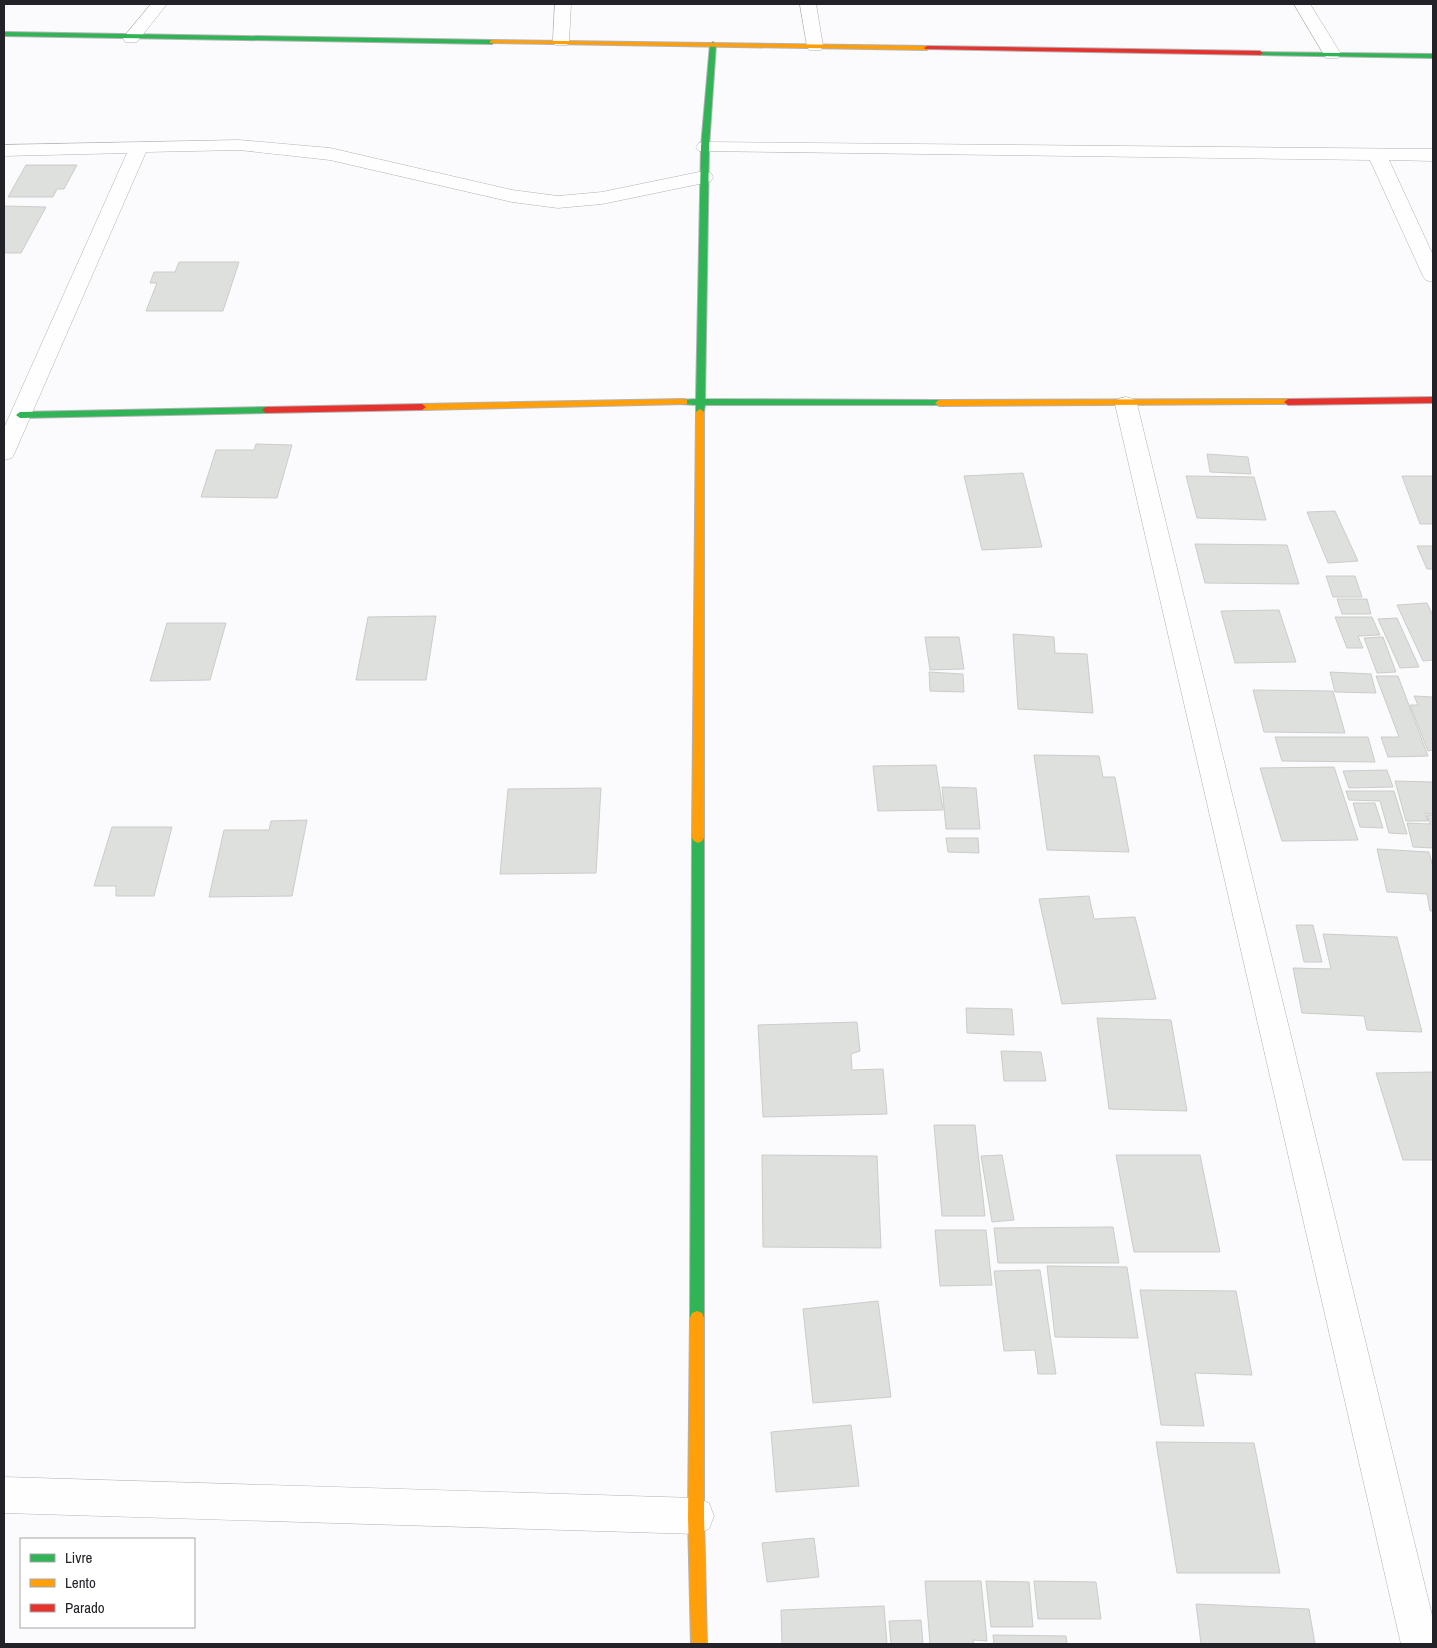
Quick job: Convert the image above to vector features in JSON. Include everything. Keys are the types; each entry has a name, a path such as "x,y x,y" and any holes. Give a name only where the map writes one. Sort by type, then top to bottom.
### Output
{"street":[{"path":"132,38 159,4"},
{"path":"561,41 563,4"},
{"path":"808,4 815,46"},
{"path":"1302,4 1332,54"},
{"path":"4,34 132,38 561,41 1433,56"},
{"path":"698,1644 696,1516 700,402 705,147 713,44"},
{"path":"4,150 138,149 239,145 330,154 512,196 558,202 602,198 704,177"},
{"path":"705,147 1433,155"},
{"path":"4,452 138,149"},
{"path":"1377,154 1433,276"},
{"path":"20,415 700,402 1126,404 1433,400"},
{"path":"1126,404 1420,1644"},
{"path":"4,1495 696,1516"}],"building":[{"path":"26,165 77,165 64,189 57,189 53,197 8,197"},
{"path":"4,206 46,207 21,253 4,253"},
{"path":"179,262 239,262 223,311 146,311 157,283 150,283 154,272 175,272"},
{"path":"256,444 292,445 277,498 201,497 216,450 254,450"},
{"path":"1207,454 1248,457 1251,474 1210,472"},
{"path":"1023,473 1042,547 982,550 964,476"},
{"path":"1186,476 1254,477 1266,520 1197,518"},
{"path":"1402,476 1433,476 1433,524 1420,524"},
{"path":"1335,511 1358,561 1328,563 1307,512"},
{"path":"1195,544 1287,545 1299,584 1205,583"},
{"path":"1417,546 1433,546 1433,569 1427,569"},
{"path":"1326,576 1355,576 1362,597 1333,597"},
{"path":"1337,599 1367,599 1371,614 1342,614"},
{"path":"1427,603 1433,616 1433,660 1423,661 1397,605"},
{"path":"1279,610 1296,662 1235,663 1221,611"},
{"path":"436,616 426,680 356,680 368,617"},
{"path":"1335,617 1372,617 1380,635 1358,636 1363,648 1347,648"},
{"path":"1397,618 1419,667 1400,668 1378,619"},
{"path":"167,623 226,623 210,680 150,681"},
{"path":"1013,634 1054,637 1055,653 1087,654 1093,713 1018,709"},
{"path":"925,637 959,637 964,669 930,670"},
{"path":"1383,637 1396,672 1377,673 1364,638"},
{"path":"929,672 963,674 964,692 930,691"},
{"path":"1330,672 1371,674 1376,693 1335,692"},
{"path":"1376,676 1398,676 1428,756 1388,757 1381,737 1399,737"},
{"path":"1253,690 1333,691 1345,733 1264,732"},
{"path":"1414,696 1433,697 1433,750 1428,751 1410,705 1418,705"},
{"path":"1275,737 1368,737 1375,762 1282,761"},
{"path":"1034,755 1099,756 1103,777 1115,777 1129,852 1047,850"},
{"path":"936,765 943,810 878,811 873,766"},
{"path":"1334,767 1358,840 1282,841 1260,768"},
{"path":"1387,770 1393,787 1349,788 1343,771"},
{"path":"1395,781 1433,782 1433,814 1425,813 1428,821 1406,821"},
{"path":"942,787 976,788 980,829 946,829"},
{"path":"601,788 596,873 500,874 508,789"},
{"path":"1346,791 1394,791 1407,834 1389,833 1380,801 1349,800"},
{"path":"1353,803 1375,803 1383,828 1360,827"},
{"path":"1427,815 1433,815 1433,848 1413,847 1407,823 1430,824"},
{"path":"307,820 292,896 209,897 224,830 269,830 271,821"},
{"path":"112,827 172,827 154,896 116,896 116,886 94,886"},
{"path":"946,838 978,838 979,853 948,852"},
{"path":"1377,849 1429,852 1433,867 1433,911 1430,911 1427,894 1387,892"},
{"path":"1089,896 1094,919 1135,917 1156,999 1062,1004 1039,899"},
{"path":"1296,925 1313,925 1322,962 1304,962"},
{"path":"1323,934 1397,937 1422,1032 1367,1030 1364,1016 1302,1013 1293,968 1331,969"},
{"path":"966,1008 1012,1009 1014,1035 967,1033"},
{"path":"1097,1018 1171,1020 1187,1111 1109,1109"},
{"path":"857,1022 860,1051 851,1054 852,1070 883,1069 887,1114 763,1117 758,1025"},
{"path":"1001,1051 1041,1052 1046,1081 1004,1081"},
{"path":"1433,1072 1433,1160 1403,1160 1376,1073"},
{"path":"934,1125 975,1125 985,1216 942,1216"},
{"path":"762,1155 877,1156 881,1248 763,1247"},
{"path":"1002,1155 1014,1220 992,1222 981,1156"},
{"path":"1116,1155 1200,1155 1220,1252 1134,1252"},
{"path":"1113,1227 1119,1263 998,1263 994,1228"},
{"path":"935,1230 986,1230 992,1285 940,1286"},
{"path":"1047,1266 1127,1267 1138,1338 1055,1337"},
{"path":"1040,1270 1056,1374 1038,1374 1035,1350 1004,1351 994,1271"},
{"path":"1140,1290 1236,1291 1252,1375 1195,1373 1204,1426 1161,1425"},
{"path":"878,1301 891,1397 813,1403 803,1309"},
{"path":"851,1425 859,1486 776,1492 771,1432"},
{"path":"1156,1442 1254,1443 1280,1573 1177,1573"},
{"path":"814,1538 819,1577 767,1582 762,1543"},
{"path":"925,1581 981,1581 987,1641 973,1640 974,1644 930,1644"},
{"path":"986,1581 1029,1582 1033,1627 991,1627"},
{"path":"1034,1581 1096,1582 1101,1619 1038,1619"},
{"path":"1196,1604 1309,1609 1315,1644 1201,1644"},
{"path":"884,1606 887,1644 782,1644 781,1610"},
{"path":"921,1620 923,1644 891,1644 889,1621"},
{"path":"993,1635 1066,1636 1067,1644 994,1644"}],"traffic: fast":[{"path":"4,34 492,42"},
{"path":"700,412 705,147 713,44"},
{"path":"1260,53 1433,56"},
{"path":"684,402 939,403"},
{"path":"20,415 266,410"},
{"path":"697,1318 698,838"}],"traffic: slow":[{"path":"492,42 927,48"},
{"path":"422,407 684,402"},
{"path":"939,403 1288,402"},
{"path":"698,838 700,412"},
{"path":"697,1318 696,1516 699,1644"}],"traffic: jam":[{"path":"927,48 1260,53"},
{"path":"1288,402 1433,400"},
{"path":"266,410 422,407"}]}
